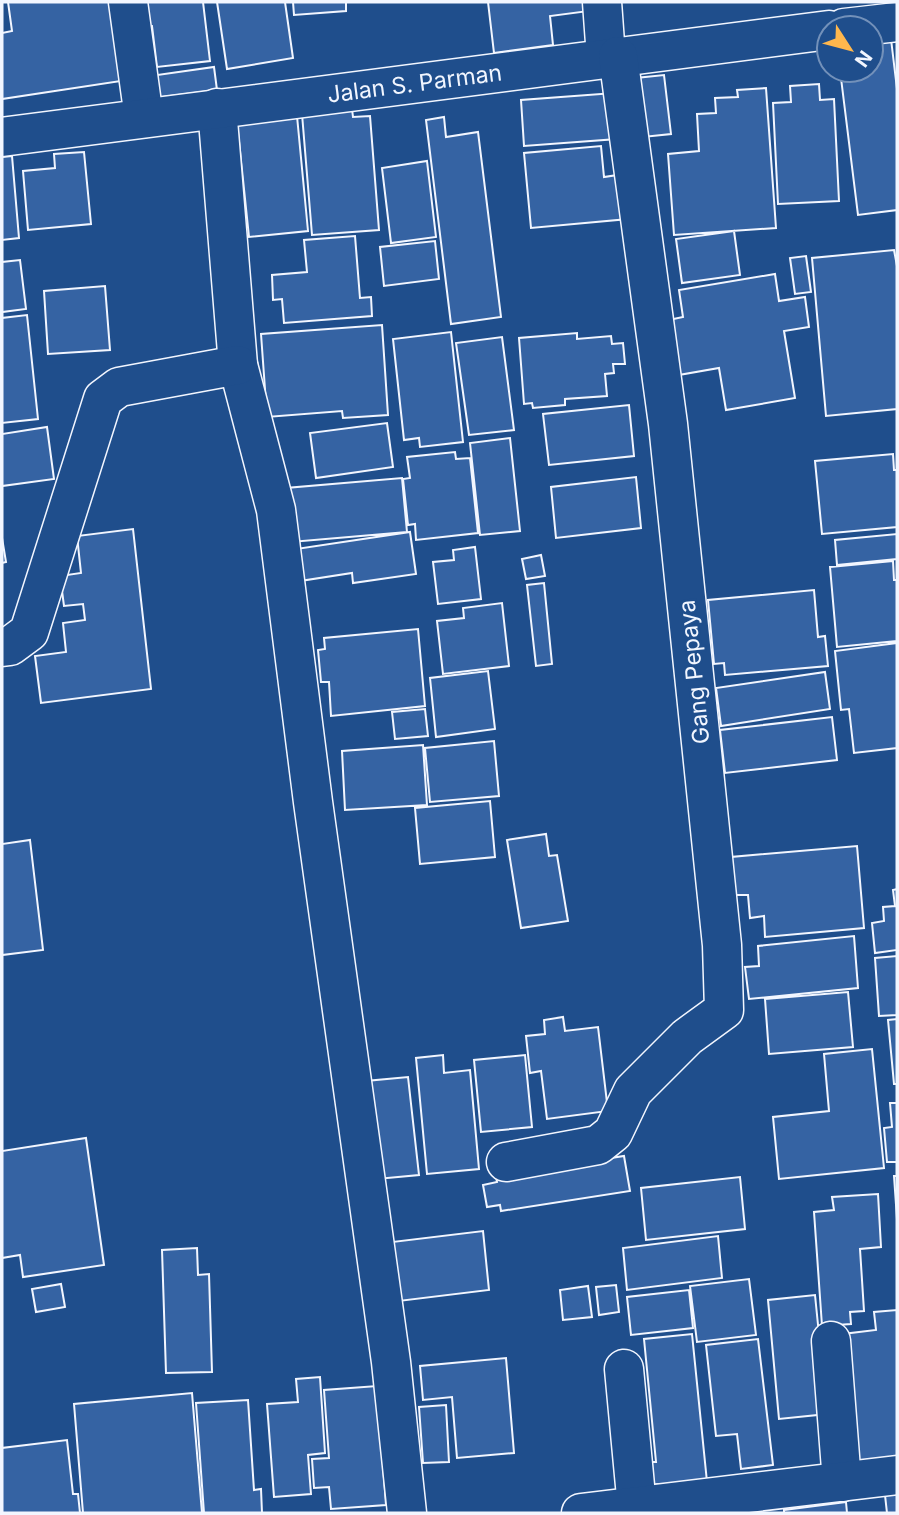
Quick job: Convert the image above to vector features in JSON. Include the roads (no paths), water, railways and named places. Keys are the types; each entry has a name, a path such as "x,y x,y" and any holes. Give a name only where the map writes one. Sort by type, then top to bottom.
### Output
{"street":[{"path":"128,2 144,118"},
{"path":"603,2 612,56"},
{"name":"Jalan S. Parman","path":"2,137 815,32"},
{"name":"Gang Pepaya","path":"506,1162 598,1145 613,1133 633,1091 687,1037 724,1010 722,945 668,424 612,56"},
{"path":"217,108 238,365 276,510 313,802 391,1362 407,1513"},
{"path":"2,648 10,646 29,632 103,398 119,387 238,365"},
{"path":"831,1341 842,1482"},
{"path":"624,1369 637,1507"},
{"path":"581,1513 897,1475"}]}
